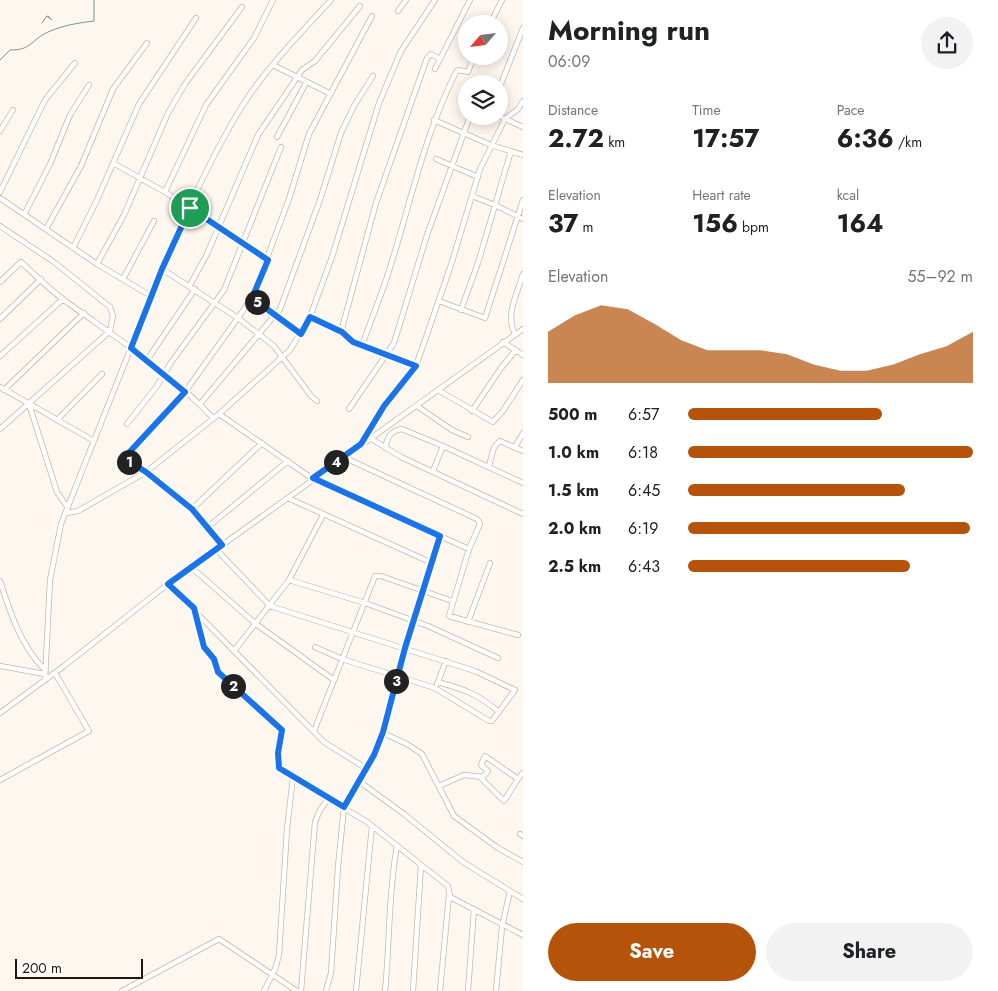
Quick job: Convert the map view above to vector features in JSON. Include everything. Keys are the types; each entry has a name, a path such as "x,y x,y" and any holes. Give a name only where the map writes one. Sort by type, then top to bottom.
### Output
{"street":[{"path":"165,192 206,105 254,38 273,0"},
{"path":"0,713 45,674 50,580 67,511 151,296 190,208 241,106 273,65 331,0"},
{"path":"398,11 406,0"},
{"path":"67,511 78,512 146,472 219,414 290,350 310,317 332,257 379,103 401,51 435,0"},
{"path":"435,69 470,0"},
{"path":"494,15 502,0"},
{"path":"190,285 219,227 258,135 296,78 304,68 315,61 360,6"},
{"path":"97,264 124,215 168,113 185,84 242,7"},
{"path":"222,545 209,526 192,509 146,472 124,460 124,456 155,426 185,392 252,298 268,260 309,134 329,93 372,16"},
{"path":"73,248 139,104 196,18"},
{"path":"505,75 523,28"},
{"path":"46,229 81,166 113,89 146,43"},
{"path":"342,332 376,203 428,55 431,54 440,59"},
{"path":"0,192 45,100 75,63"},
{"path":"273,65 329,93"},
{"path":"362,346 388,275 415,177 434,120 456,72 458,70 467,72 470,65"},
{"path":"200,404 277,315 320,200 341,133 354,106 373,76"},
{"path":"277,137 306,83"},
{"path":"25,213 70,115 89,85"},
{"path":"508,117 518,109 523,101"},
{"path":"0,131 13,110"},
{"path":"434,120 491,145 523,155"},
{"path":"508,120 523,127"},
{"path":"349,409 394,343 450,166 467,125"},
{"path":"361,444 384,406 416,366 439,301 478,177 502,125"},
{"path":"127,424 224,290 281,147"},
{"path":"461,310 478,264 511,152"},
{"path":"436,160 478,177"},
{"path":"113,163 165,192 268,260"},
{"path":"472,196 523,219"},
{"path":"0,198 25,213 97,264 151,296"},
{"path":"439,301 485,318 523,200"},
{"path":"123,279 154,221"},
{"path":"0,226 54,262 110,307 113,316 110,331 0,430"},
{"path":"0,282 20,262 63,299 110,331 147,360 200,404 213,418"},
{"path":"162,269 190,285 260,335 283,357 311,396 317,401"},
{"path":"515,334 510,324 510,315 523,274"},
{"path":"0,319 41,280"},
{"path":"147,360 195,289"},
{"path":"252,298 301,334"},
{"path":"0,356 63,299"},
{"path":"84,313 2,389 94,441"},
{"path":"310,317 342,332 353,342 416,366"},
{"path":"0,666 45,674 55,673 191,567 523,328"},
{"path":"503,342 523,355"},
{"path":"472,410 516,350"},
{"path":"57,420 102,374"},
{"path":"438,390 492,422 495,421 523,380"},
{"path":"29,404 57,492 67,511"},
{"path":"417,406 452,430 468,437"},
{"path":"219,414 313,478 469,549"},
{"path":"385,448 391,433 402,428 523,483"},
{"path":"515,447 523,433"},
{"path":"370,438 385,448 523,514"},
{"path":"489,466 496,442 504,441 523,451"},
{"path":"192,509 262,443"},
{"path":"433,471 443,446"},
{"path":"343,457 476,519 480,524 469,549 449,616 518,635"},
{"path":"209,526 288,461"},
{"path":"288,498 323,516 432,563"},
{"path":"234,651 288,580 323,516"},
{"path":"326,991 331,972 344,807 360,782 383,732 405,648 440,536"},
{"path":"216,549 270,606 446,661 475,671 514,689 492,721 489,721 435,688 342,659 315,647"},
{"path":"468,622 490,562"},
{"path":"191,567 256,624 334,680"},
{"path":"314,731 365,603 371,583 377,575 452,601"},
{"path":"288,580 365,603 414,621 498,658"},
{"path":"0,581 10,614 29,652 45,674"},
{"path":"168,584 194,608 324,742 367,768"},
{"path":"194,608 204,647 214,659 218,672 282,730 278,766 372,826 448,886 449,894 440,991"},
{"path":"435,688 446,661"},
{"path":"0,780 89,731 55,673"},
{"path":"438,682 463,688 481,698 499,712"},
{"path":"383,732 422,754 454,816 498,848 523,862"},
{"path":"481,778 488,772 481,765 485,756 518,779"},
{"path":"439,786 464,775 481,778 504,801 523,773"},
{"path":"264,991 279,955 287,829 293,776"},
{"path":"360,782 404,814 462,862 523,899"},
{"path":"301,991 315,822 320,810 329,798"},
{"path":"356,991 372,826"},
{"path":"385,991 389,954 389,915 397,846"},
{"path":"413,991 421,865"},
{"path":"496,991 502,924 510,891"},
{"path":"449,894 523,935"},
{"path":"468,991 474,909"},
{"path":"122,991 219,939 297,991"}],"waterway":[{"path":"0,60 10,50 22,49 50,31 68,25 94,21 94,0"},
{"path":"42,23 47,16 52,20 48,16"}],"route":[{"path":"190,208 268,260 252,298 301,334 310,317 342,332 353,342 416,366 384,406 361,444 313,478 440,536 405,648 383,732 360,782 344,807 279,768 278,753 282,730 218,672 214,659 204,647 194,608 168,584 222,545 209,526 192,509 146,472 124,460 124,456 155,426 185,392 131,348 162,269 190,208"}]}
